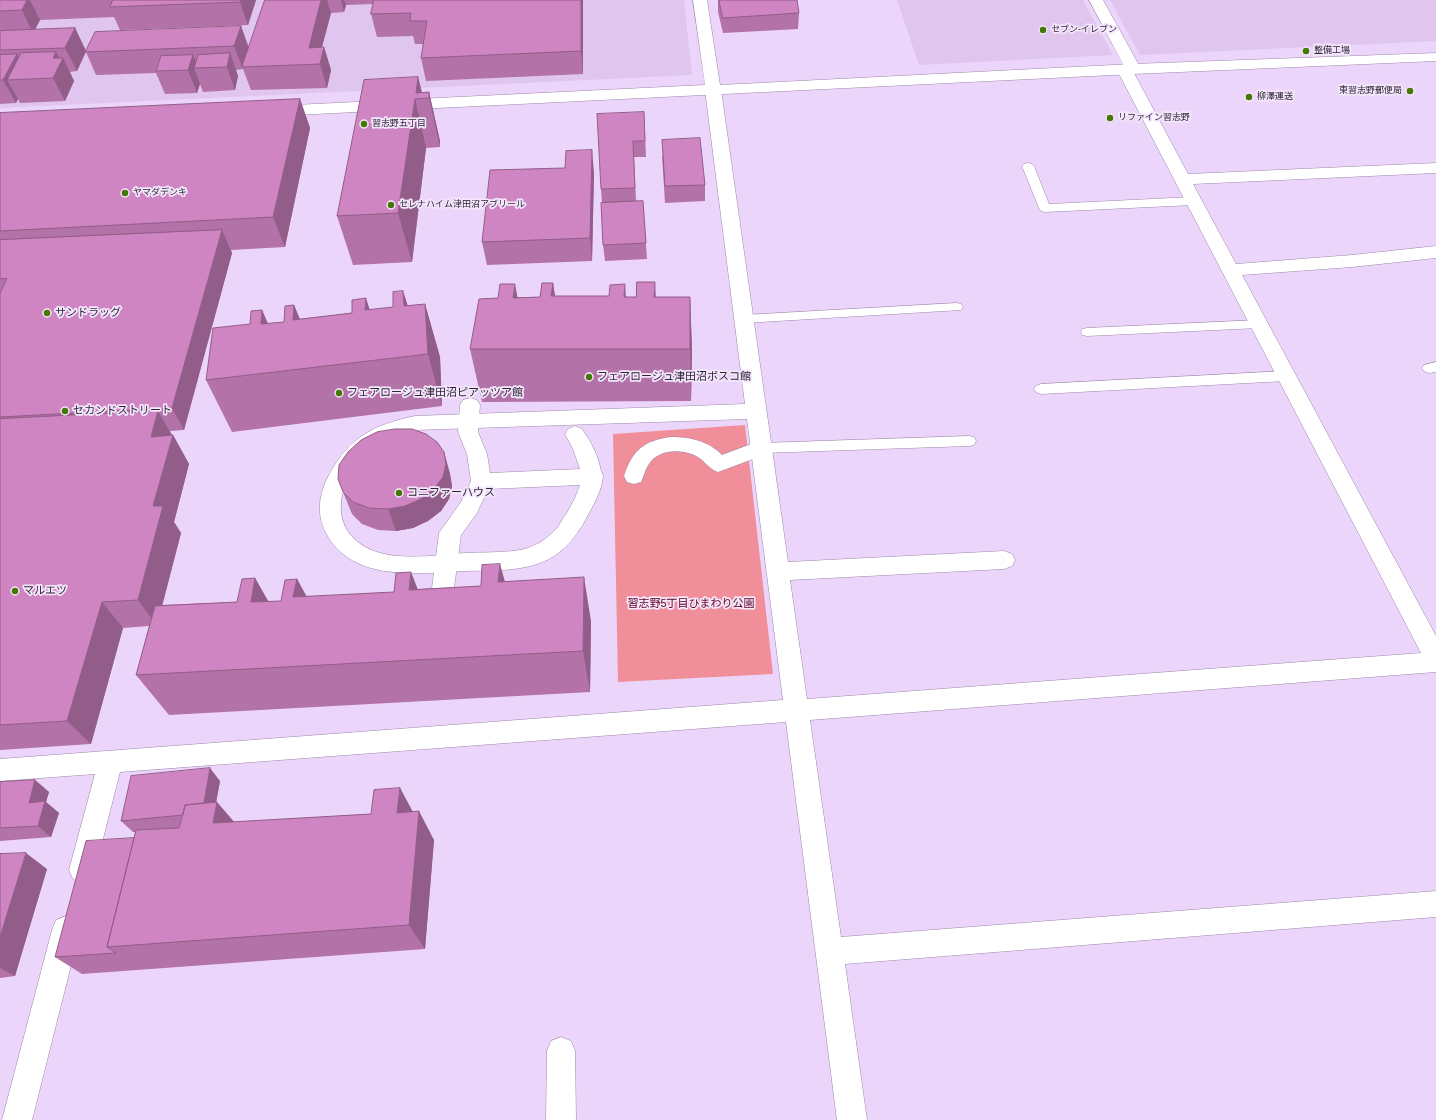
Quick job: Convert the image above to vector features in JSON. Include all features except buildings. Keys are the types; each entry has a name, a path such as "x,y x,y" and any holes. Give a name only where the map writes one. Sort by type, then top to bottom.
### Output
{"street":[{"path":"700,0 852,1120"},
{"path":"0,770 110,763 1436,661 1193,201 1096,0"},
{"path":"261,112 1436,56"},
{"path":"1182,178 1436,168"},
{"path":"1230,270 1352,261 1436,252"},
{"path":"443,588 450,533 469,507 480,480 477,454 468,432 470,405"},
{"path":"575,434 586,451 593,476 587,497 566,533 539,554 519,560 406,565 382,563 360,556 345,544 334,531 329,512 336,480 352,456 369,439 393,428 415,423 756,410"},
{"path":"634,476 642,458 648,452 662,445 680,444 705,451 718,464 762,448"},
{"path":"480,480 593,476"},
{"path":"778,572 1004,560"},
{"path":"16,1120 110,763"},
{"path":"829,952 1436,904"},
{"path":"561,1051 561,1120"}],"lane":[{"path":"1028,166 1045,208 1193,201"},
{"path":"744,319 957,307"},
{"path":"1087,332 1259,324"},
{"path":"1042,388 1286,376"},
{"path":"762,448 969,441"}],"shaded area":[{"path":"0,0 684,0 692,75 0,108"},
{"path":"897,0 1083,0 1113,55 919,65"},
{"path":"1110,0 1436,0 1436,41 1140,55"}],"green space":[{"name":"習志野5丁目ひまわり公園","path":"745,425 773,674 618,682 613,434"}],"place":[{"name":"セブン-イレブン","path":"1043,30"},
{"name":"整備工場","path":"1306,51"},
{"name":"東習志野郵便局","path":"1410,91"},
{"name":"柳澤運送","path":"1249,97"},
{"name":"リファイン習志野","path":"1110,118"},
{"name":"習志野五丁目","path":"364,124"},
{"name":"ヤマダデンキ","path":"125,193"},
{"name":"セレナハイム津田沼アブリール","path":"391,205"},
{"name":"サンドラッグ","path":"47,313"},
{"name":"フェアロージュ津田沼ボスコ館","path":"589,377"},
{"name":"フェアロージュ津田沼ピアッツア館","path":"339,393"},
{"name":"セカンドストリート","path":"65,411"},
{"name":"コニファーハウス","path":"399,493"},
{"name":"マルエツ","path":"15,591"}]}
